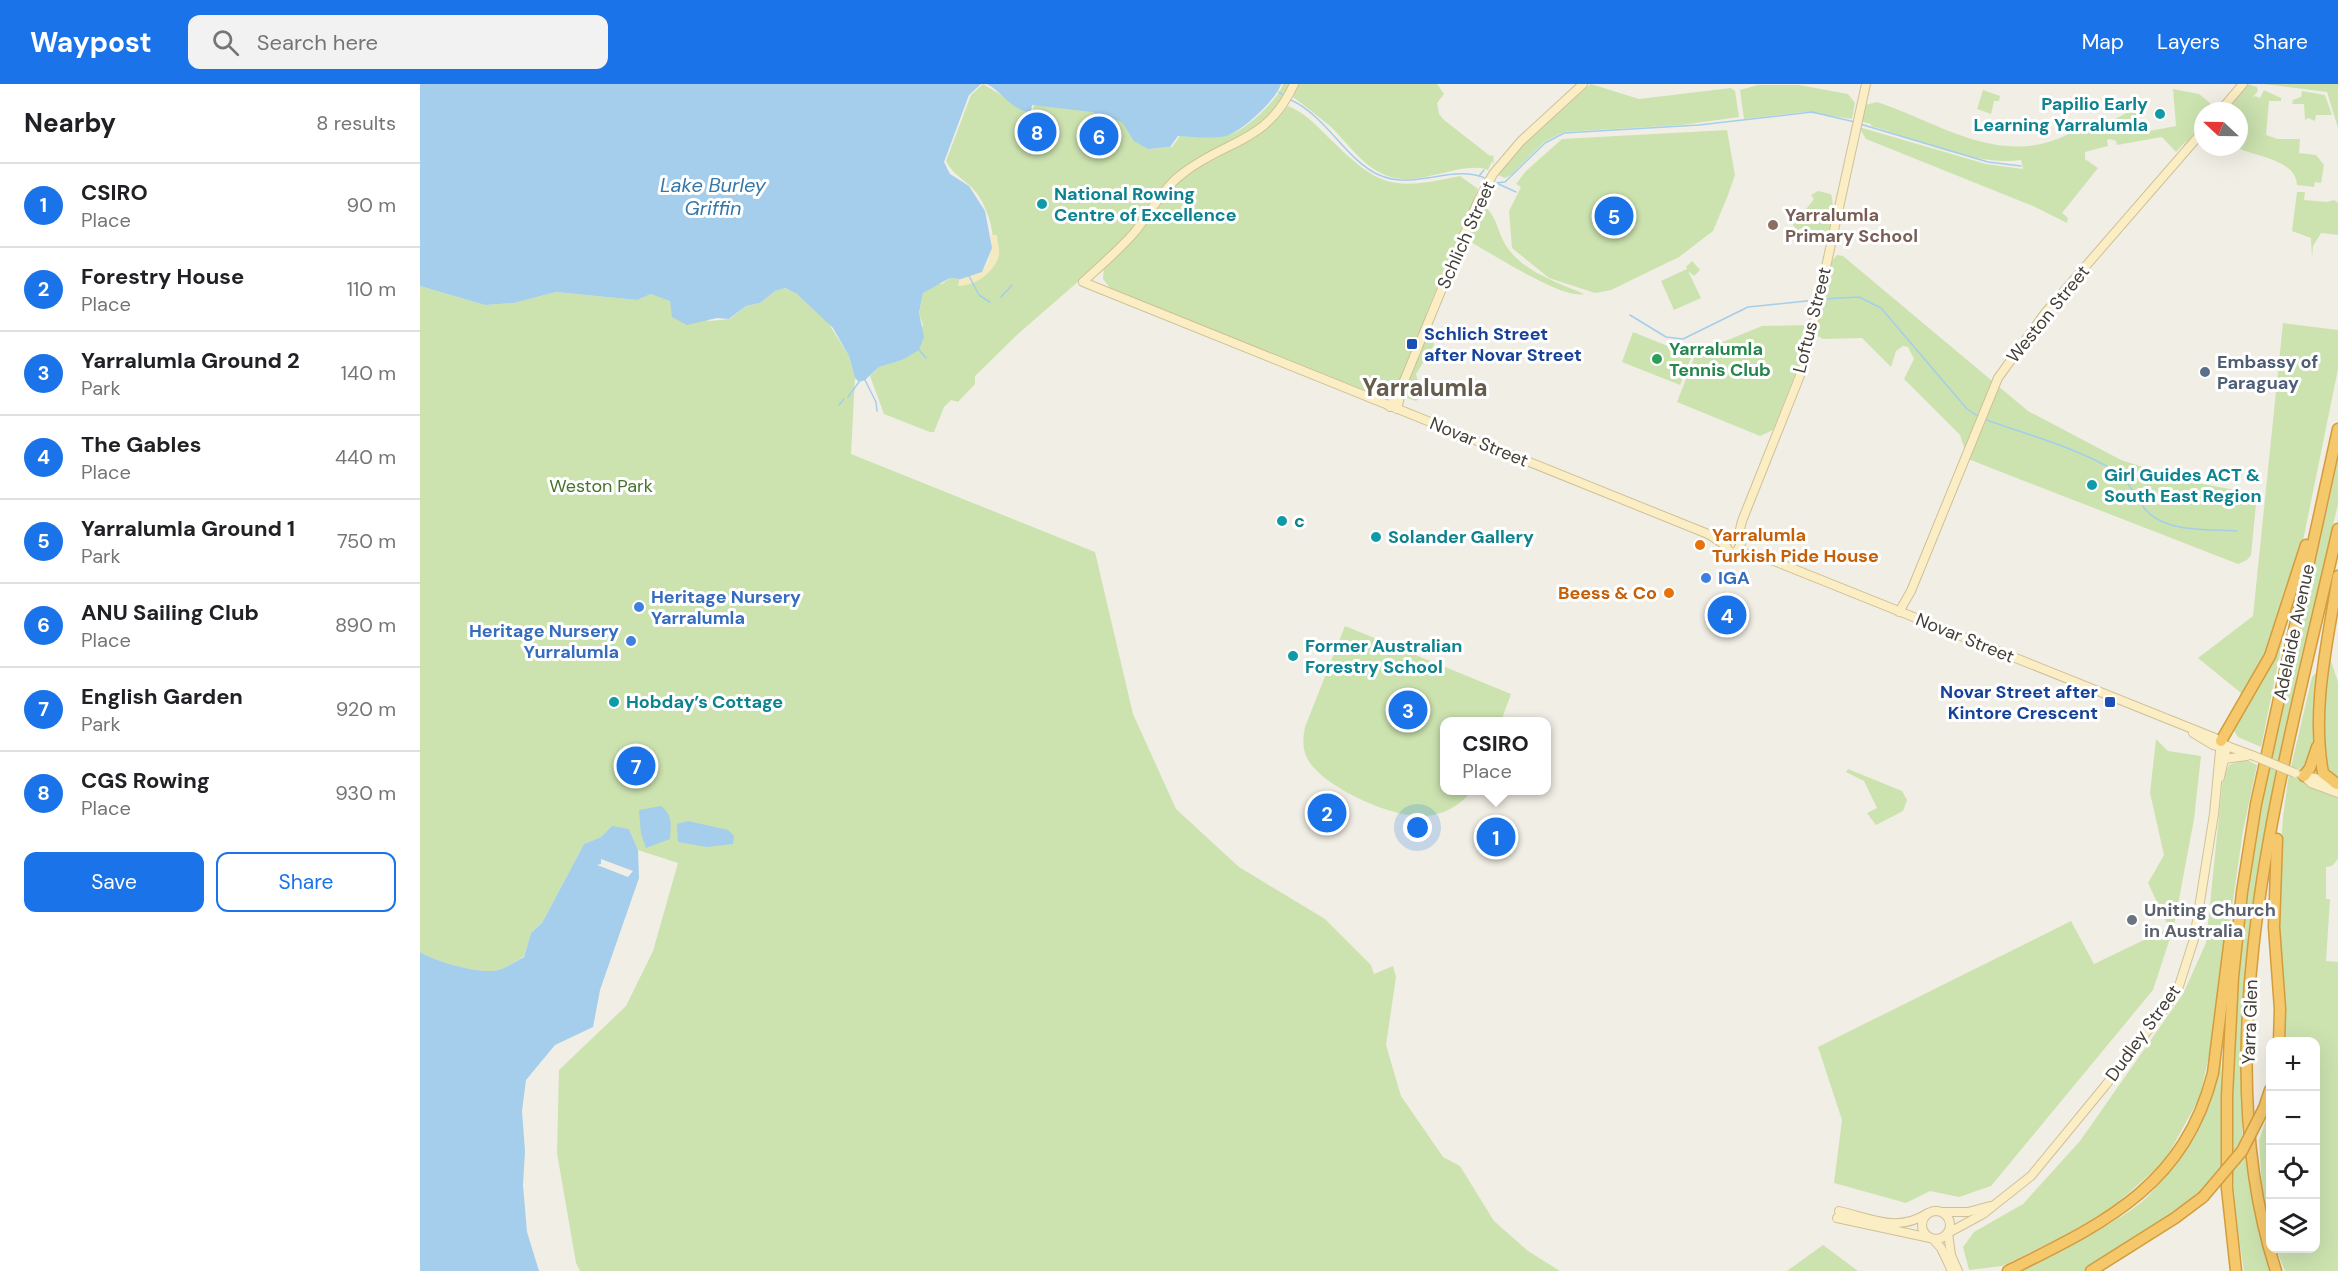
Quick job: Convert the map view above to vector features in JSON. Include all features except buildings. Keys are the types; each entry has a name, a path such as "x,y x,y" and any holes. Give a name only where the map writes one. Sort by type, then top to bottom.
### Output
{"highway":[{"name":"Adelaide Avenue","path":"2250,834 2338,429"},
{"path":"2222,745 2273,648 2297,577 2320,489 2330,465"},
{"name":"Adelaide Avenue","path":"2294,774 2338,529"},
{"path":"2279,1037 2280,1009 2274,911 2275,859 2294,774 2315,758 2319,735 2323,664 2338,576"},
{"path":"2319,735 2323,773 2338,787"},
{"name":"Yarra Glen","path":"2276,1271 2262,1221 2254,1178 2248,1043 2256,935 2294,774"},
{"path":"2008,1271 2084,1232 2130,1203 2169,1164 2192,1128 2206,1096 2216,1061 2231,927 2241,865 2250,834"},
{"name":"Yarra Glen","path":"2236,1271 2227,1188 2227,1096 2234,969 2250,834"},
{"path":"2091,1271 2175,1218 2203,1197 2242,1151 2271,1091"}],"main road":[{"path":"1102,289 1099,279 1101,266 1134,233 1168,187 1183,173 1258,131 1287,97 1294,84"},
{"name":"Schlich Street","path":"1393,408 1466,229 1493,174 1514,148 1583,84"},
{"name":"Loftus Street","path":"1737,551 1733,540 1805,363 1866,84"},
{"path":"2228,102 2243,84"},
{"name":"Weston Street","path":"1902,613 1998,378 2026,337 2194,141"},
{"name":"Novar Street","path":"1101,266 1083,282 1708,534 1733,540 1759,555 2172,721 2222,745 2294,774 2313,776 2338,787"},
{"name":"Novar Street","path":"1733,540 1730,552 1759,555"},
{"name":"Dudley Street","path":"2217,784 2224,759 2222,745"},
{"name":"Dudley Street","path":"1948,1233 2016,1189 2046,1159 2169,1003 2179,986 2194,939 2222,745"},
{"path":"2224,759 2235,756 2254,756"},
{"name":"Dudley Street","path":"1942,1212 1968,1212 1994,1204"},
{"path":"1948,1233 1940,1239 1931,1238 1838,1215 1896,1225 1913,1223 1928,1213 1942,1212 1950,1221 1948,1233 1951,1255 1958,1271"},
{"path":"1928,1213 1922,1226 1941,1248 1952,1271"}],"green space":[{"path":"983,84 1029,112 1033,111 1034,105 1094,111 1123,120 1150,149 1172,147 1180,136 1216,137 1235,133 1268,106 1283,84 1292,84 1272,114 1256,129 1198,160 1110,254 1019,333 975,376 975,384 958,402 951,400 944,407 934,432 930,432 884,414 870,376 879,367 902,360 923,325 919,314 923,293 936,283 942,284 950,278 968,278 981,272 989,263 993,237 985,208 974,190 953,171 946,161 971,95"},
{"path":"1299,84 1437,84 1444,94 1437,103 1439,114 1490,156 1493,155 1494,165 1492,161 1488,170 1458,169 1413,179 1391,177 1380,173 1362,160 1330,126 1293,97"},
{"path":"1591,84 1639,99 1731,88 1735,91 1739,117 1682,125 1563,132 1544,142 1511,175 1505,178 1498,175 1525,141"},
{"path":"2248,84 2257,87 2258,91 2252,98 2255,96 2260,98 2264,90 2281,98 2281,101 2269,101 2266,135 2278,139 2300,139 2299,153 2316,155 2324,165 2321,183 2315,182 2314,187 2297,185 2295,176 2282,164 2248,151 2248,102 2233,102"},
{"path":"2264,84 2338,84 2338,128 2327,92"},
{"path":"1758,85 1799,85 1848,94 1855,103 1852,119 1804,112 1744,119 1740,90"},
{"path":"2173,89 2199,94 2209,102 2194,102 2194,135 2179,153 2187,140 2176,152 2162,137 2117,145 2116,141 2110,139 2107,140 2108,146 2085,152 2085,159 2098,168 2062,213 2068,218 2067,223 2035,207 1866,139 1859,127 1986,164 2023,169 2021,160 2004,161 1966,156 1871,126 1871,124 1860,121 1865,105 1877,102 1959,135 2001,145 2023,146 2045,143 2100,119 2105,125 2135,108 2144,132 2176,126"},
{"path":"1983,90 2000,96 1999,101 1994,101 1991,114 1977,109"},
{"path":"2302,91 2325,95 2332,115 2316,115 2315,121 2308,118 2305,120 2304,104 2292,104 2293,100 2301,97"},
{"path":"1288,106 1309,119 1360,166 1387,181 1417,183 1460,176 1478,189 1426,314 1434,345 1416,374 1422,396 1416,401 1407,398 1407,394 1399,397 1399,392 1379,396 1111,289 1103,279 1104,268 1173,186 1189,173 1256,137"},
{"path":"1727,130 1735,175 1728,195 1713,231 1679,257 1611,290 1595,293 1549,278 1512,248 1509,211 1521,187 1516,184 1526,171 1562,139"},
{"path":"1818,191 1831,194 1833,206 1832,221 1822,245 1808,240 1811,235 1801,228 1797,231 1793,225 1795,215 1800,217 1814,199 1811,195"},
{"path":"2297,192 2305,192 2304,200 2327,202 2334,200 2338,203 2338,235 2321,233 2313,246 2312,258 2311,238 2292,231"},
{"path":"1481,203 1492,214 1502,238 1517,259 1544,277 1584,294 1559,290 1465,239"},
{"path":"1837,255 1843,256 2028,411 2121,460 2187,481 2246,492 2254,497 2256,504 2251,555 2247,560 2238,564 1968,459 1960,435 1904,379 1914,359 1908,347 1903,346 1896,351 1891,367 1862,338 1823,339 1816,335 1832,261"},
{"path":"1692,261 1700,270 1694,276 1688,271 1701,298 1674,310 1661,281 1687,269 1686,267"},
{"name":"Weston Park","path":"420,286 485,305 514,303 556,292 637,300 651,294 660,296 709,321 730,319 746,306 760,303 775,291 784,288 797,294 827,321 849,356 855,378 851,454 1095,552 1133,714 1176,809 1239,867 1325,919 1371,965 1374,974 1393,966 1396,977 1386,1045 1401,1096 1443,1157 1460,1166 1494,1221 1528,1251 1560,1271 580,1271 576,1263 557,1153 559,1070 626,1006 653,951 678,863 638,850 629,829 612,827 601,837 584,844 542,923 531,933 524,956 515,962 499,970 481,971 447,963 420,952"},
{"path":"2283,323 2338,330 2338,369 2261,747 2238,737 2228,722 2241,693 2198,658 2253,616"},
{"path":"1808,325 1802,357 1773,430 1760,436 1677,402 1696,353 1762,326"},
{"name":"Yarralumla Tennis Club","path":"1633,332 1692,356 1680,385 1622,362"},
{"path":"2338,460 2338,504 2290,712 2264,841 2242,1130 2255,1216 2270,1271 2244,1271 2233,1170 2232,1068 2239,966 2252,864 2271,762"},
{"path":"1345,626 1511,694 1502,717 1440,717 1440,795 1468,795 1450,809 1433,815 1402,814 1383,808 1364,801 1329,781 1315,769 1307,758 1303,742 1305,727"},
{"path":"2330,658 2338,682 2338,859 2332,866 2326,867 2326,899 2330,899 2326,961 2338,962 2338,1271 2285,1271 2278,1253 2320,1253 2320,1037 2284,1037 2277,906 2288,780 2312,677"},
{"path":"2156,739 2168,751 2201,756 2194,819 2174,926 2153,990 1991,1186 1959,1197 1930,1191 1906,1203 1834,1183 1842,1120 1818,1047 2071,921 2094,964 2169,928 2148,883 2164,855 2150,793"},
{"path":"2245,759 2257,765 2243,831 2214,1032 2200,1097 2164,1162 2115,1205 2064,1236 2002,1266 1969,1270 1963,1247 1974,1232 2023,1204 2080,1141 2183,994 2206,943 2223,777 2229,765"},
{"path":"1848,769 1902,791 1907,800 1903,811 1876,825 1867,813 1877,808 1864,781 1846,772"},
{"path":"2221,1056 2222,1172 2200,1194 2163,1222 2083,1271 2020,1271 2121,1217 2147,1197 2162,1181 2195,1132 2210,1096"},
{"path":"2266,1119 2266,1214 2263,1203 2259,1141"},
{"path":"1823,1245 1858,1271 1787,1271"}],"sand":[{"path":"991,235 997,235 999,255 997,261 989,272 977,281 958,286 959,280 978,272 987,265"}],"water":[{"name":"Lake Burley Griffin","path":"420,84 981,84 969,95 944,162 950,174 969,186 985,211 992,248 982,272 961,279 950,278 923,293 919,313 924,337 919,350 902,360 879,367 865,380 859,382 855,378 849,356 833,328 797,294 785,288 775,291 760,303 746,306 729,319 717,318 687,325 672,317 670,301 651,294 637,300 556,292 514,303 485,305 420,286"},
{"path":"987,84 1281,84 1266,106 1233,133 1226,136 1202,138 1178,136 1170,147 1148,149 1134,141 1122,122 1092,112 1032,105 1031,112 1025,111 1018,109"},
{"path":"661,806 668,813 671,825 670,839 646,848 641,834 639,810"},
{"path":"688,821 728,830 734,836 733,844 707,847 678,842 677,824"},
{"path":"612,826 629,829 638,850 639,878 600,990 593,1027 555,1045 526,1080 522,1111 525,1151 523,1185 527,1232 539,1271 420,1271 420,952 458,966 481,971 505,968 524,957 531,933 542,923 584,844 601,837"}],"pier":[{"path":"601,859 633,871 628,877 597,865 601,864"}],"waterway":[{"path":"1279,92 1283,95"},
{"path":"1291,100 1315,116 1357,160 1379,175 1406,180 1461,174 1487,179"},
{"path":"1496,183 1505,182 1545,143 1564,133 1699,125 1812,112 1855,122"},
{"path":"1860,124 1988,162 2021,166"},
{"path":"1479,176 1484,170"},
{"path":"1492,181 1516,192"},
{"path":"969,276 979,295 990,302"},
{"path":"1001,297 1012,285"},
{"path":"1823,299 1859,297 1881,308 1967,409 1979,417"},
{"path":"1630,315 1666,337 1683,339 1748,307 1816,300"},
{"path":"919,350 926,358"},
{"path":"865,380 876,402 877,411"},
{"path":"848,397 859,382"},
{"path":"839,405 844,399"},
{"path":"1984,419 2068,448 2100,462 2123,478 2145,509 2164,522 2188,528 2237,531"}],"place":[{"name":"Papilio Early Learning Yarralumla","path":"2160,114"},
{"name":"CGS Rowing","path":"1037,132"},
{"name":"ANU Sailing Club","path":"1099,136"},
{"name":"National Rowing Centre of Excellence","path":"1042,204"},
{"name":"Yarralumla Ground 1","path":"1614,216"},
{"name":"Yarralumla Primary School","path":"1773,225"},
{"name":"Schlich Street after Novar Street","path":"1412,344"},
{"name":"Yarralumla Tennis Club","path":"1657,359"},
{"name":"Embassy of Paraguay","path":"2205,372"},
{"name":"Girl Guides ACT & South East Region","path":"2092,485"},
{"name":"c","path":"1282,521"},
{"name":"Solander Gallery","path":"1376,537"},
{"name":"Yarralumla Turkish Pide House","path":"1700,545"},
{"name":"IGA","path":"1706,578"},
{"name":"Beess & Co","path":"1669,593"},
{"name":"Heritage Nursery Yarralumla","path":"639,607"},
{"name":"The Gables","path":"1727,615"},
{"name":"Heritage Nursery Yurralumla","path":"631,641"},
{"name":"Former Australian Forestry School","path":"1293,656"},
{"name":"Hobday’s Cottage","path":"614,702"},
{"name":"Novar Street after Kintore Crescent","path":"2110,702"},
{"name":"Yarralumla Ground 2","path":"1408,710"},
{"name":"English Garden","path":"636,766"},
{"name":"Forestry House","path":"1327,813"},
{"name":"CSIRO","path":"1496,837"},
{"name":"Uniting Church in Australia","path":"2132,920"}],"district":[{"name":"Yarralumla","path":"1425,388"}]}
